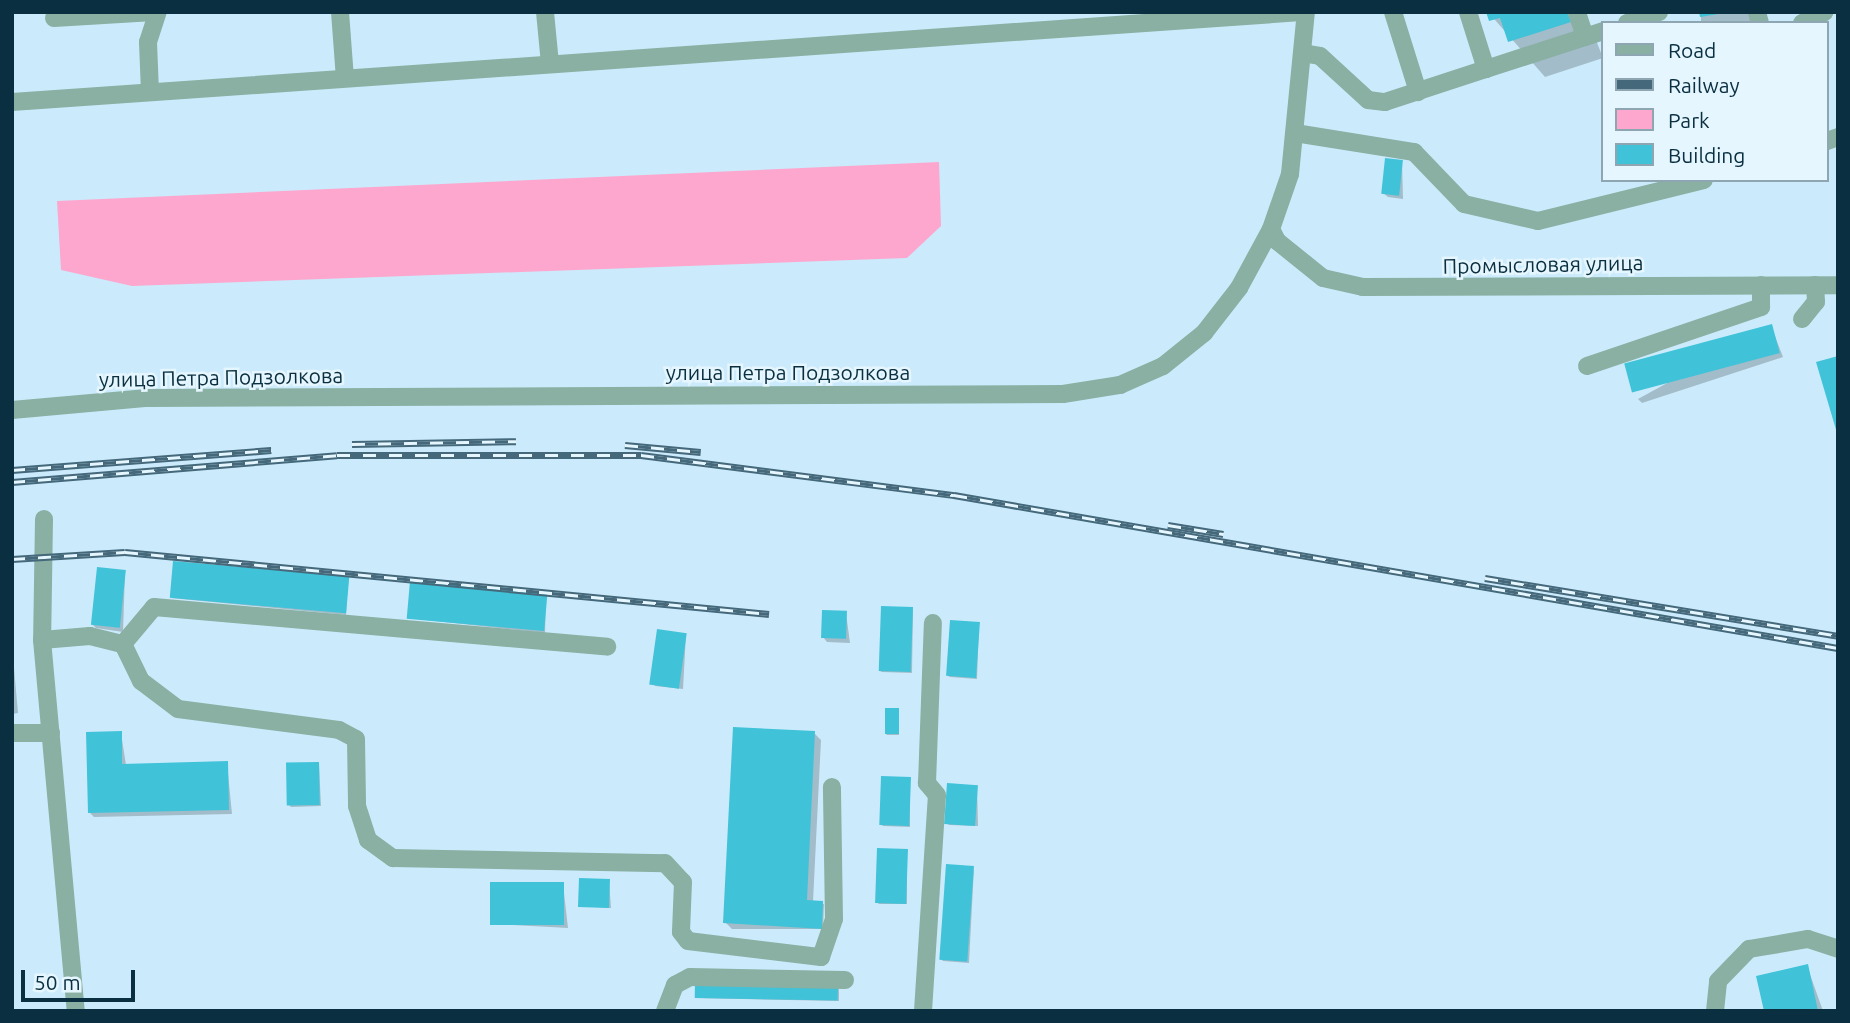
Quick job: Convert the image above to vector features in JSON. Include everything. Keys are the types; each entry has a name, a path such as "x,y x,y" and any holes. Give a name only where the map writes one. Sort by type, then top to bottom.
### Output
{"street":[{"path":"54,18 156,12 148,42 150,92"},
{"path":"340,12 345,78"},
{"path":"545,12 550,64"},
{"path":"12,102 1303,12"},
{"name":"улица Петра Подзолкова","path":"12,410 147,398 1063,394 1120,385 1182,354 1239,288 1271,229 1295,133 1303,12"},
{"path":"1393,12 1418,92"},
{"path":"1468,12 1486,69"},
{"path":"1577,12 1585,37"},
{"path":"1633,21 1659,12"},
{"path":"1806,21 1825,12"},
{"path":"1302,53 1320,55 1368,100 1418,92 1602,31"},
{"path":"1295,133 1414,152 1464,204 1538,221 1696,182"},
{"name":"Промысловая улица","path":"1271,229 1277,241 1323,278 1363,287 1838,285"},
{"path":"1587,366 1761,307 1760,285"},
{"path":"1802,319 1816,302 1815,285"},
{"path":"44,519 42,640 76,1011"},
{"path":"123,644 153,607 607,647"},
{"path":"923,1011 937,795 927,783 933,622"},
{"path":"42,640 90,636 123,644"},
{"path":"123,644 141,681 178,709 339,730 356,739 357,806 368,840 393,858 665,863 683,882 681,932 688,941 821,957 834,919 832,787"},
{"path":"12,733 51,733"},
{"path":"1715,1011 1718,981 1749,949 1808,939 1838,949"},
{"path":"666,1011 675,985 690,977 845,980"}],"green space":[{"path":"939,162 941,226 907,258 132,286 61,270 57,201"}],"building":[{"path":"1486,12 1567,12 1571,22 1508,42 1500,18 1489,21"},
{"path":"1699,12 1718,12 1718,14 1700,17"},
{"path":"1385,158 1403,160 1399,196 1381,194"},
{"path":"1772,324 1780,353 1632,393 1624,364"},
{"path":"1838,356 1838,433 1837,433 1816,362"},
{"path":"173,561 349,576 346,613 170,598"},
{"path":"97,567 126,570 120,628 91,625"},
{"path":"410,581 547,593 544,631 407,619"},
{"path":"881,606 913,607 911,672 879,671"},
{"path":"822,610 847,611 846,639 821,638"},
{"path":"950,620 980,622 976,678 946,676"},
{"path":"657,629 687,633 679,689 649,684"},
{"path":"885,708 899,708 899,734 885,734"},
{"path":"733,727 815,731 807,900 823,901 822,929 723,923"},
{"path":"122,731 122,764 228,761 229,810 88,813 86,732"},
{"path":"319,762 320,805 287,806 286,763"},
{"path":"881,776 911,777 909,826 879,825"},
{"path":"947,783 978,785 975,826 944,824"},
{"path":"877,848 908,849 906,904 875,903"},
{"path":"946,864 974,866 967,962 939,960"},
{"path":"579,878 610,879 609,908 578,907"},
{"path":"490,882 564,882 564,925 490,925"},
{"path":"1808,964 1818,1011 1764,1011 1756,976"},
{"path":"695,982 838,984 838,1000 695,998"}],"railway":[{"path":"352,444 516,441"},
{"path":"625,445 701,452"},
{"path":"12,470 271,450"},
{"path":"12,482 337,455 641,455 954,495 1838,648"},
{"path":"1168,525 1223,534"},
{"path":"12,559 125,552 769,614"},
{"path":"1485,578 1838,636"}]}
